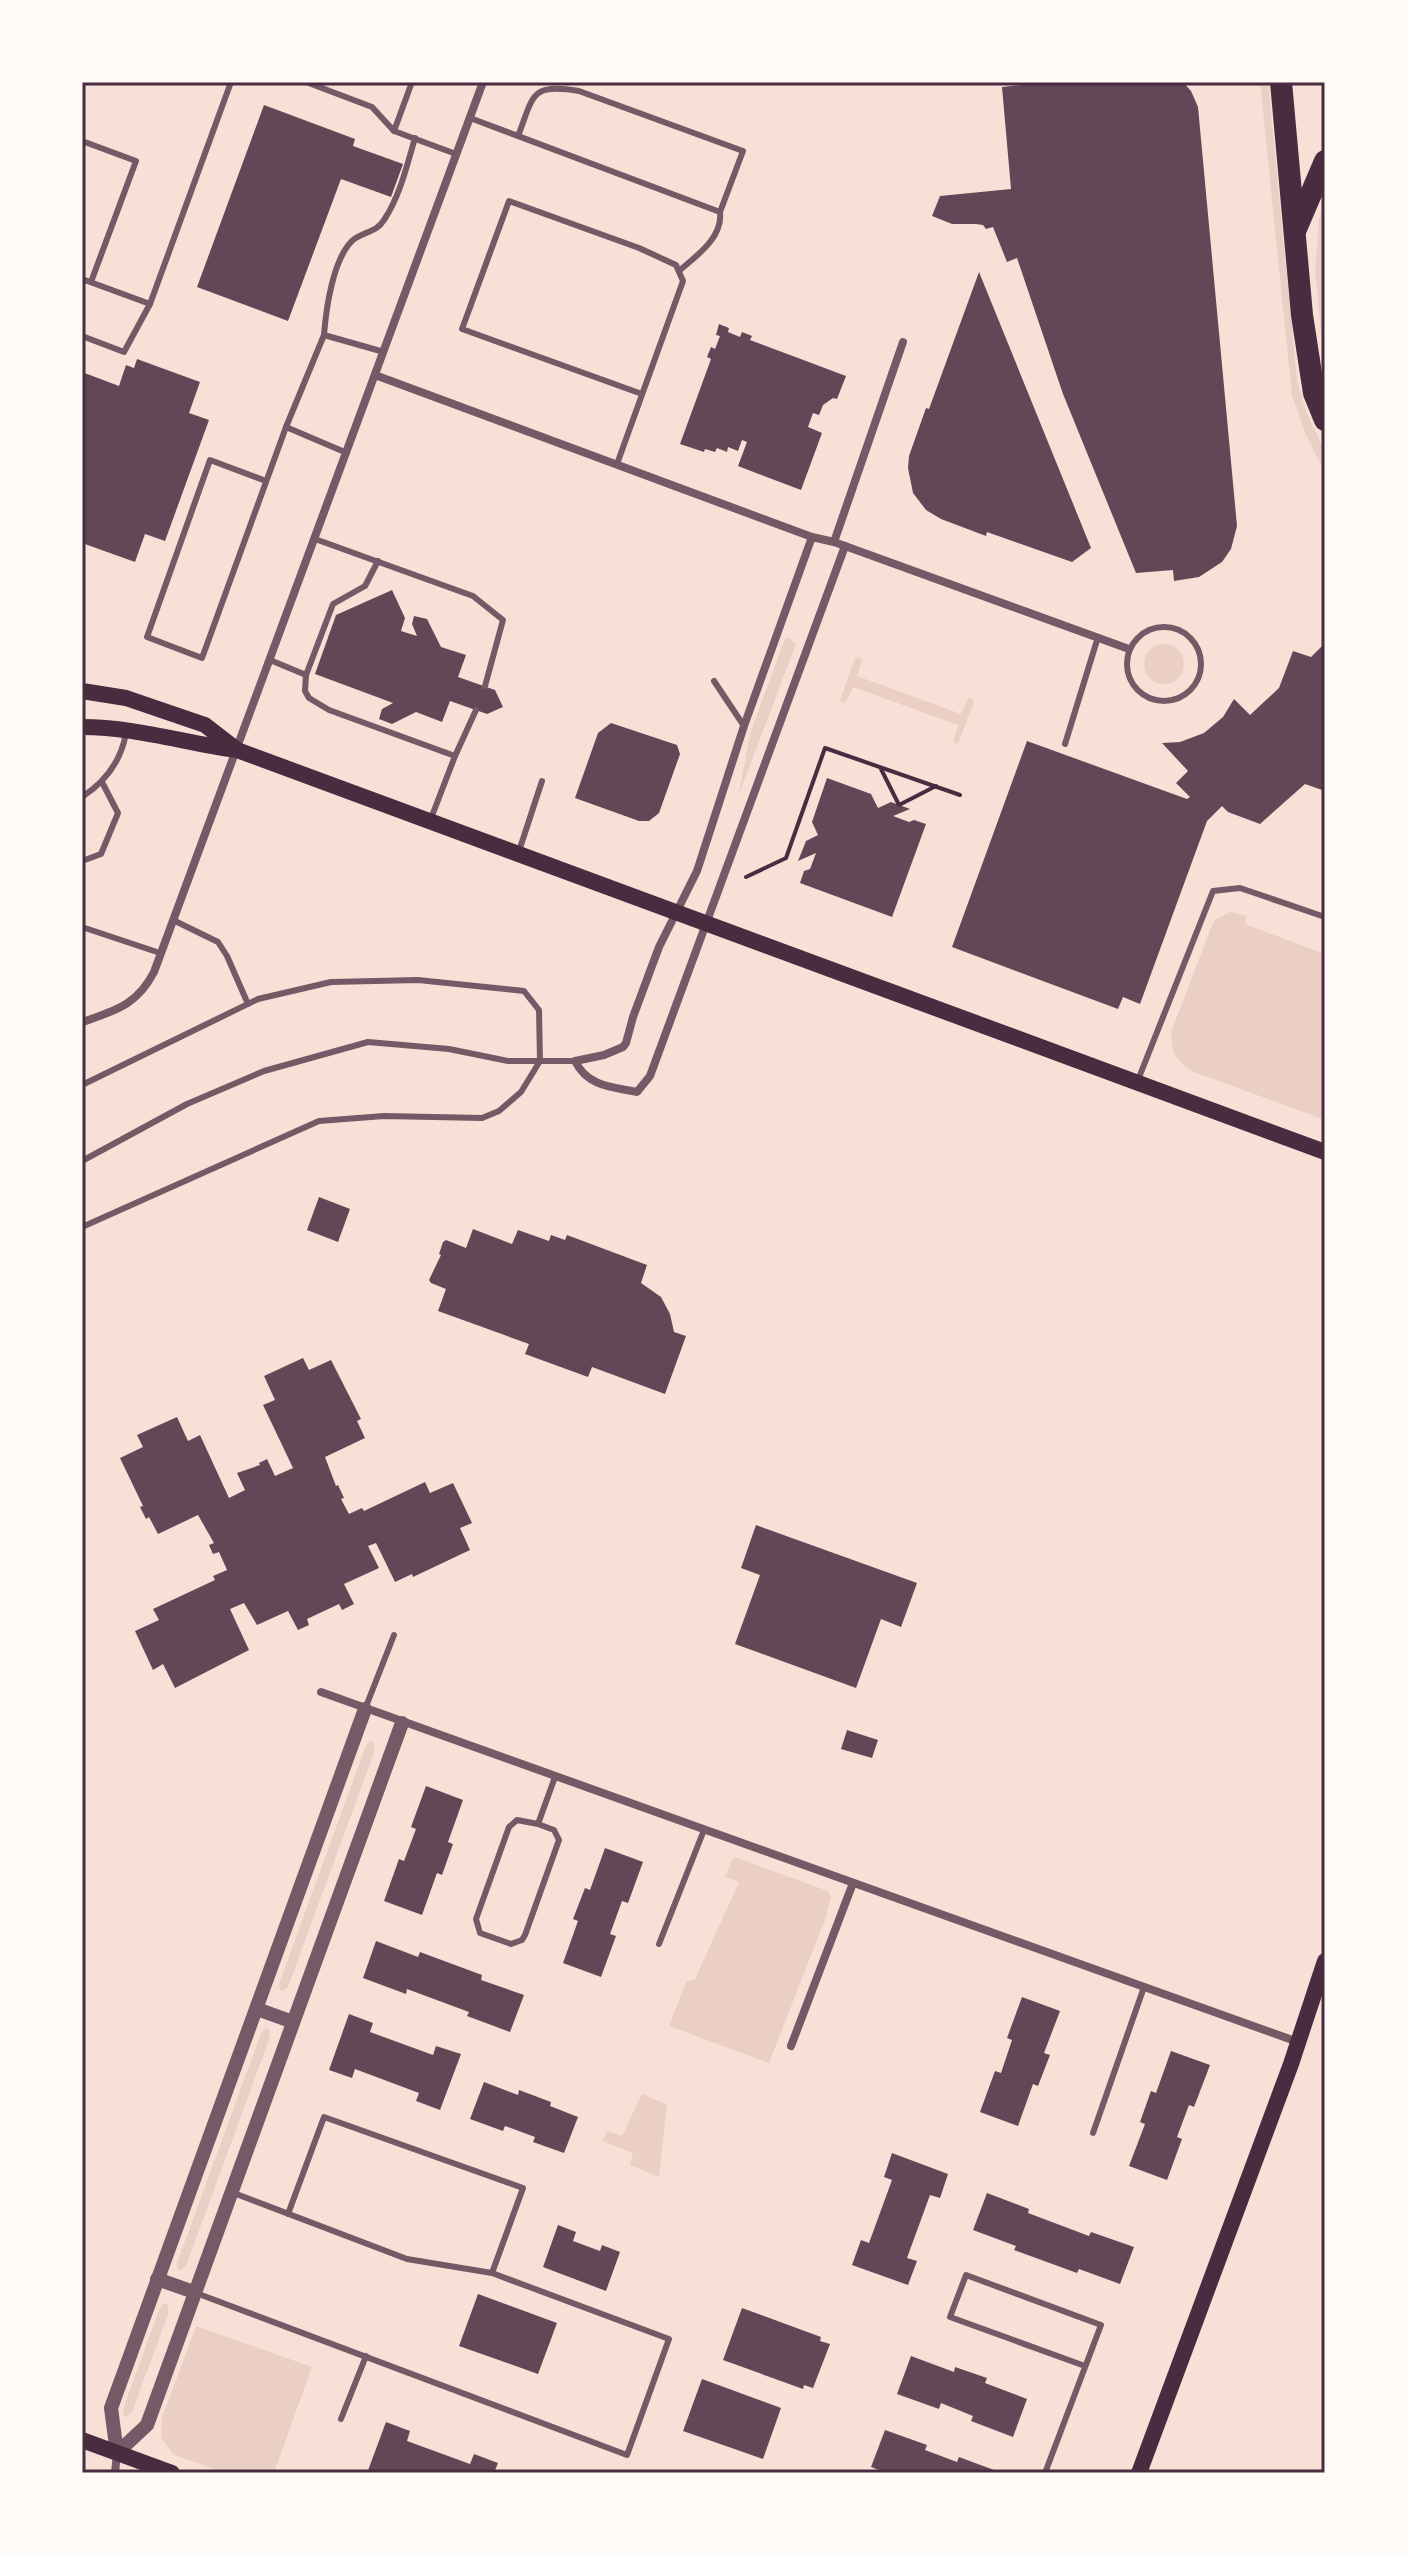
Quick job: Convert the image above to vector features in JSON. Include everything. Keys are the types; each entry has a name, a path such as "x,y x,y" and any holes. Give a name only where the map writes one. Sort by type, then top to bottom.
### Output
{"highway":[{"path":"1281,82 1302,315 1314,393 1325,420"},
{"path":"1294,234 1325,161"}],"main road":[{"path":"82,691 126,698 205,725 237,750"},
{"path":"82,727 126,730 237,750 1325,1152"},
{"path":"1139,2473 1325,1961"},
{"path":"82,2440 172,2473"}],"street":[{"path":"83,1022 133,1001 149,983 483,82"},
{"path":"834,542 903,342"},
{"path":"375,375 812,537 834,542 1129,649"},
{"path":"812,537 744,726 697,871 659,947 626,1043 604,1055 575,1061 581,1073 600,1085 640,1091 650,1076 845,546"},
{"path":"321,1692 1298,2042"},
{"path":"115,2473 117,2453 111,2408 365,1709"},
{"path":"117,2453 147,2425 402,1723"},
{"path":"791,2046 853,1883"},
{"path":"257,2009 293,2022"},
{"path":"157,2279 194,2292"}],"lane":[{"path":"82,336 124,352 150,304 231,82"},
{"path":"306,82 372,107 394,131 456,154"},
{"path":"394,131 412,82"},
{"path":"518,136 537,93 544,88 555,87 579,91 743,151 712,242 679,271"},
{"path":"470,118 720,212"},
{"path":"266,481 210,460 147,637 202,658 286,427 324,335 329,297 343,252 352,241 384,221 402,181 415,138"},
{"path":"82,141 136,161 91,282"},
{"path":"617,464 683,281 679,271 676,265 639,248 509,201 462,329 642,394"},
{"path":"82,279 150,304"},
{"path":"324,335 384,352"},
{"path":"286,427 347,453"},
{"path":"315,539 473,596 503,620 485,686"},
{"path":"378,561 365,586 333,604 306,675 305,691 309,698 329,710 455,756"},
{"path":"1169,627 1181,631 1191,638 1201,659 1201,672 1196,684 1188,693 1164,702 1141,694 1132,685 1127,673 1129,649 1136,638 1146,631 1169,627"},
{"path":"1065,744 1098,637"},
{"path":"270,660 306,675"},
{"path":"714,681 744,726"},
{"path":"430,821 476,710"},
{"path":"82,797 103,784 123,747 126,730"},
{"path":"518,854 542,781"},
{"path":"82,861 101,854 118,813 103,784"},
{"path":"1136,1083 1213,891 1240,888 1325,917"},
{"path":"173,920 218,942 248,1004"},
{"path":"82,927 160,953"},
{"path":"82,1085 258,999 331,982 418,980 524,991 539,1010 540,1061 521,1092 499,1111 482,1118 384,1116 319,1121 82,1227"},
{"path":"82,1161 187,1104 264,1071 368,1042 449,1049 508,1061 575,1061"},
{"path":"365,1709 394,1635"},
{"path":"538,1824 555,1777"},
{"path":"517,1820 538,1824 554,1830 559,1840 525,1935 522,1940 511,1944 480,1933 476,1919 509,1827 517,1820"},
{"path":"659,1944 704,1830"},
{"path":"1093,2133 1144,1987"},
{"path":"288,2214 324,2117 523,2188 492,2273"},
{"path":"194,2292 627,2455 669,2339 492,2273 407,2259 231,2192"},
{"path":"1045,2473 1101,2325 966,2275 950,2317 1085,2366"},
{"path":"341,2419 366,2356"}],"path":[{"path":"746,877 786,858 825,748 960,795"},
{"path":"881,769 899,805 936,786"}],"shaded area":[{"path":"1260,82 1268,82 1297,380 1306,411 1325,452 1325,473 1306,435 1292,396"},
{"path":"1325,193 1325,376 1315,269 1319,220"},
{"path":"789,637 796,644 738,797 751,731 785,639"},
{"path":"1164,644 1178,650 1184,664 1178,678 1164,684 1150,678 1144,664 1150,650"},
{"path":"855,658 862,660 857,676 961,714 968,699 972,698 974,702 958,744 953,742 958,725 853,687 843,703 840,700"},
{"path":"1230,912 1247,916 1245,924 1325,954 1325,1120 1194,1072 1182,1064 1174,1053 1173,1027 1212,925 1216,919"},
{"path":"370,1740 375,1750 288,1987 280,1990 279,1984"},
{"path":"734,1857 828,1891 831,1896 826,1917 769,2063 669,2026 686,1982 695,1979 739,1882 725,1877"},
{"path":"266,2028 270,2037 186,2266 177,2269 261,2033"},
{"path":"642,2094 667,2105 659,2177 630,2165 633,2153 602,2141 607,2131 622,2136"},
{"path":"164,2303 169,2312 132,2412 124,2416 123,2409"},
{"path":"196,2326 312,2367 274,2473 224,2473 173,2454 161,2437 162,2418"}],"building":[{"path":"1049,82 1183,82 1198,107 1237,526 1231,549 1222,562 1199,577 1174,581 1173,570 1136,573 1063,394 1017,258 1007,262 993,227 986,229 983,225 952,224 932,216 940,196 1011,189 1002,87"},
{"path":"264,105 355,139 353,146 403,164 391,197 341,179 288,321 197,287"},
{"path":"979,272 1091,548 1072,562 941,519 926,510 913,493 909,456"},
{"path":"719,324 740,337 742,332 752,336 750,340 846,376 837,399 833,398 823,405 819,415 813,413 808,427 822,433 801,490 738,466 747,442 742,440 738,451 728,447 727,452 717,448 715,452 705,449 704,452 680,444 711,359 707,357 711,347 715,349 720,336 716,335"},
{"path":"137,359 200,382 189,413 209,420 165,541 145,534 135,562 82,543 82,372 119,386 126,365 134,368"},
{"path":"392,590 405,618 401,631 417,636 412,624 414,616 427,619 441,647 466,655 458,677 495,690 503,707 487,714 450,701 442,722 416,712 392,724 379,719 382,709 393,703 315,674 336,615"},
{"path":"1325,643 1325,791 1305,784 1260,824 1228,812 1222,806 1207,821 1140,1004 1123,997 1118,1009 952,947 1027,741 1187,799 1190,797 1176,783 1188,771 1162,743 1180,742 1204,733 1223,717 1234,699 1250,715 1279,688 1293,651 1311,657"},
{"path":"611,723 677,745 680,754 659,813 649,821 639,821 575,798 598,733"},
{"path":"827,778 871,794 878,808 891,802 910,809 893,816 926,824 892,917 800,883 816,853 798,861 806,841 818,835 812,822"},
{"path":"319,1197 350,1209 338,1242 307,1230"},
{"path":"473,1229 512,1244 518,1230 549,1241 551,1235 565,1240 567,1235 647,1265 641,1283 661,1297 670,1314 674,1332 686,1336 665,1394 592,1367 588,1377 525,1354 529,1344 438,1311 446,1289 429,1280 441,1255 443,1242 446,1240 466,1248"},
{"path":"303,1358 309,1370 331,1360 361,1419 357,1421 365,1438 325,1457 349,1514 362,1508 364,1511 425,1482 430,1493 453,1483 472,1523 460,1528 470,1550 413,1577 412,1574 395,1582 376,1543 368,1546 379,1568 344,1584 354,1604 342,1610 339,1604 307,1619 309,1625 298,1630 288,1611 257,1625 244,1603 230,1609 249,1650 175,1688 163,1664 153,1670 135,1631 159,1620 153,1609 215,1580 213,1576 227,1570 219,1552 213,1554 209,1545 214,1543 198,1515 158,1534 140,1507 143,1506 120,1458 143,1447 137,1435 177,1417 188,1441 200,1435 229,1498 245,1490 237,1473 260,1465 267,1459 275,1476 293,1468 263,1405 275,1400 264,1376"},
{"path":"756,1525 917,1583 901,1627 881,1619 856,1688 735,1644 760,1575 741,1568"},
{"path":"847,1730 878,1740 872,1758 841,1749"},
{"path":"426,1786 463,1800 448,1842 453,1844 442,1875 437,1873 422,1915 384,1901 399,1859 404,1861 416,1829 411,1827"},
{"path":"605,1848 643,1862 628,1903 622,1901 610,1934 616,1936 601,1977 563,1963 578,1921 573,1919 585,1888 590,1890"},
{"path":"376,1941 418,1957 420,1952 482,1975 481,1980 524,1995 510,2032 467,2016 469,2012 407,1989 406,1994 363,1978"},
{"path":"1022,1997 1060,2011 1044,2053 1050,2055 1038,2086 1033,2084 1018,2126 980,2112 995,2071 1001,2073 1012,2040 1007,2038"},
{"path":"349,2014 373,2023 370,2032 433,2055 436,2046 461,2054 440,2110 416,2101 419,2093 355,2069 352,2078 329,2070"},
{"path":"1171,2051 1210,2065 1194,2107 1189,2105 1177,2137 1182,2139 1167,2180 1129,2166 1145,2124 1140,2122 1151,2091 1156,2093"},
{"path":"484,2082 518,2095 519,2090 551,2102 550,2106 578,2117 564,2153 533,2142 535,2137 505,2126 503,2131 470,2119"},
{"path":"892,2153 948,2174 940,2198 930,2195 907,2258 917,2261 908,2285 852,2265 861,2240 869,2243 892,2180 884,2177"},
{"path":"987,2193 1029,2209 1028,2213 1089,2236 1091,2232 1134,2247 1120,2284 1079,2269 1077,2273 1014,2250 1016,2246 973,2230"},
{"path":"558,2225 576,2232 573,2241 600,2251 602,2245 620,2252 606,2291 543,2267"},
{"path":"478,2294 557,2323 538,2374 459,2346"},
{"path":"742,2308 821,2337 820,2341 830,2344 813,2388 804,2385 803,2389 723,2360"},
{"path":"911,2356 954,2372 955,2367 987,2378 985,2383 1027,2399 1013,2437 971,2421 973,2416 941,2403 939,2409 897,2394"},
{"path":"702,2379 781,2408 763,2459 683,2431"},
{"path":"386,2422 410,2431 407,2441 470,2464 474,2454 498,2463 494,2473 367,2473"},
{"path":"885,2430 927,2445 925,2450 957,2462 959,2457 1002,2473 887,2473 871,2467"}]}
